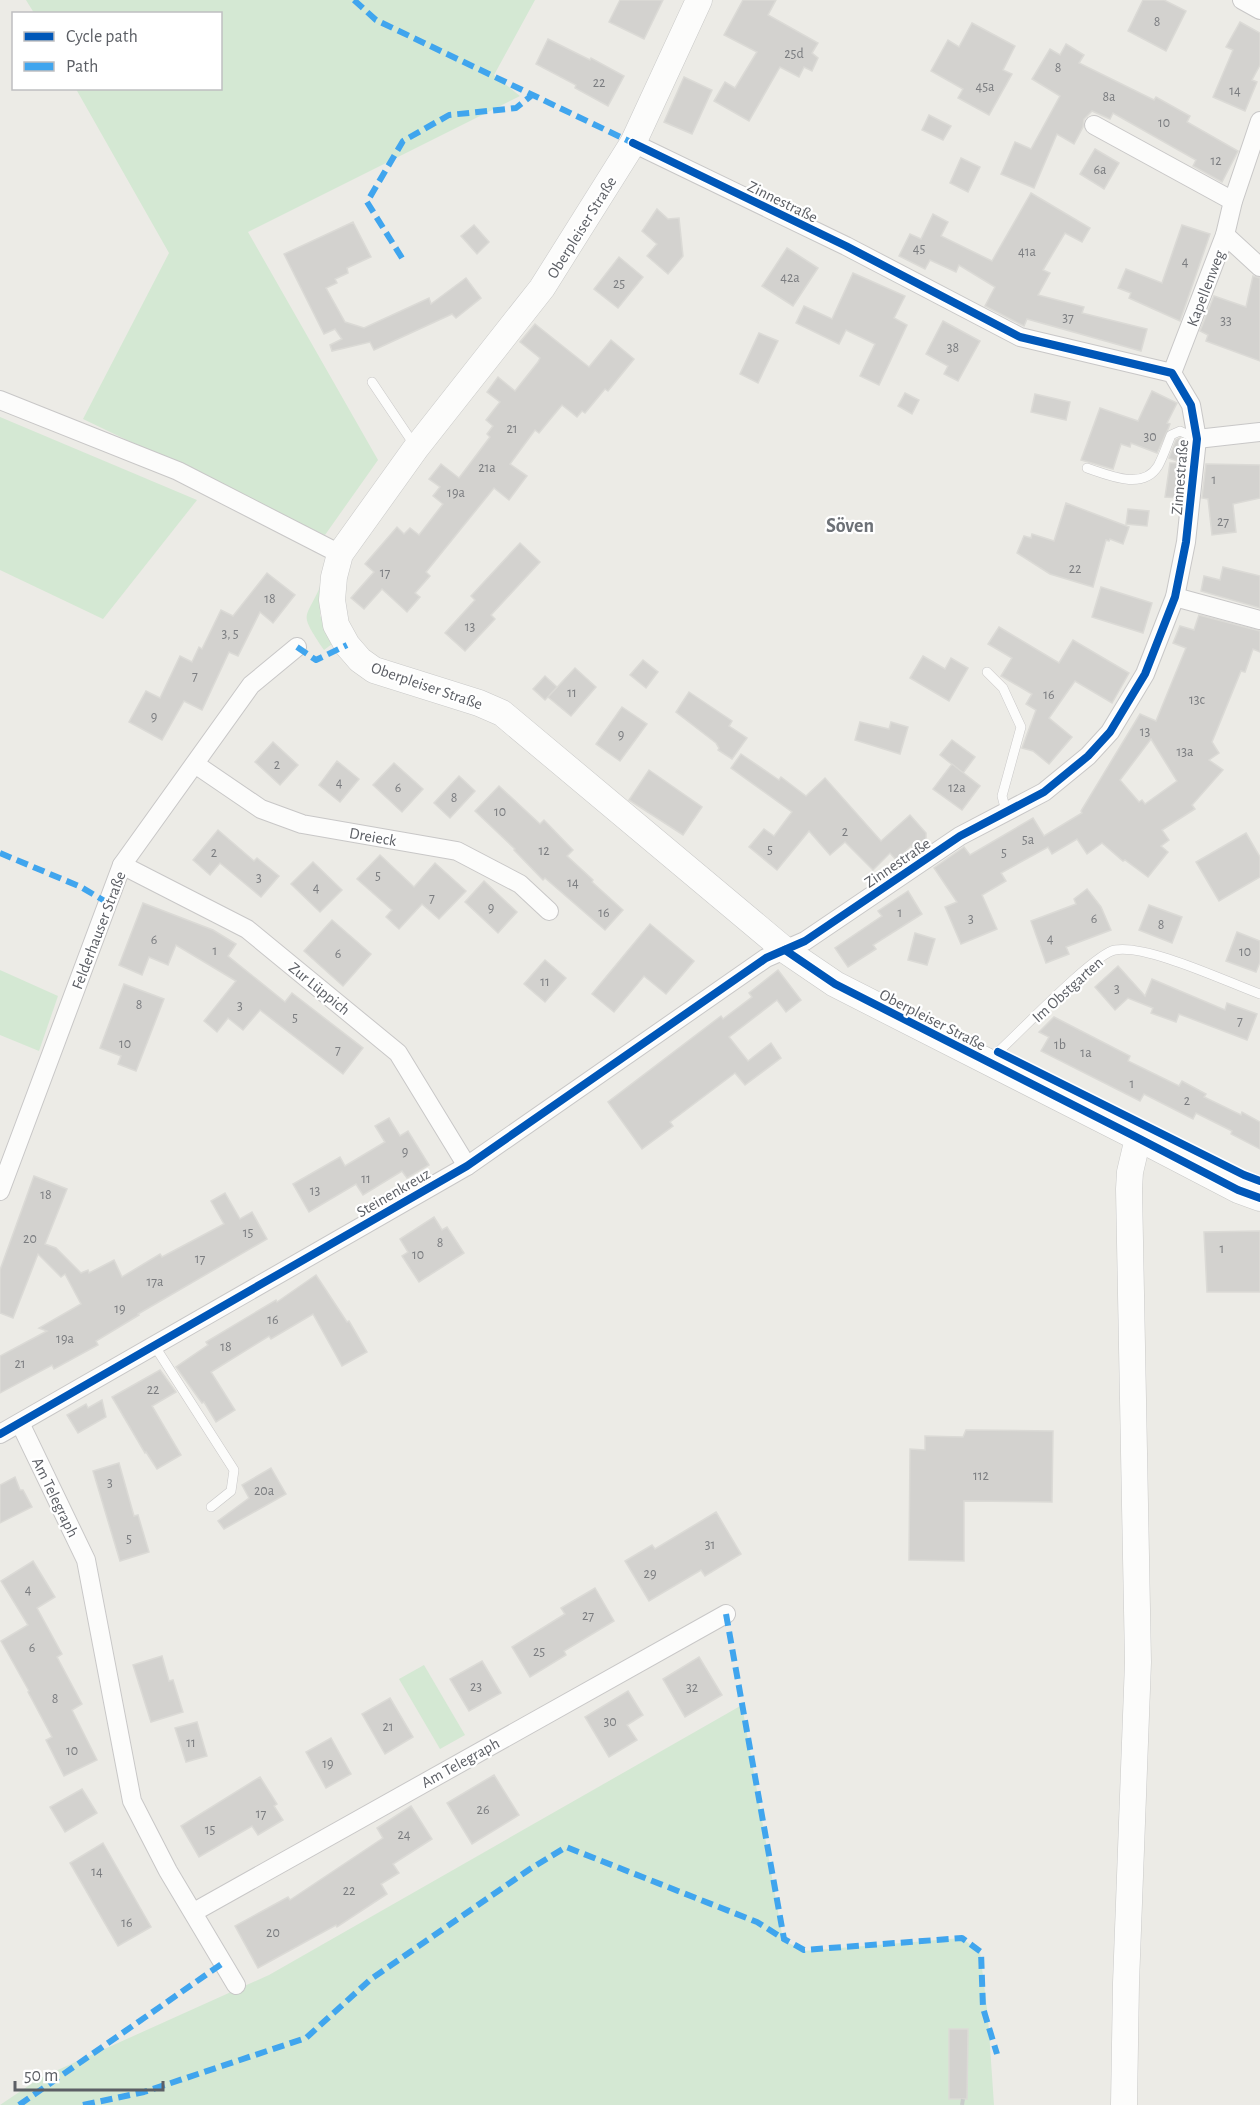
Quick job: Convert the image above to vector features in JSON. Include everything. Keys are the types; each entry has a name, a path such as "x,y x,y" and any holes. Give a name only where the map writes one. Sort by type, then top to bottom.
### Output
{"main road":[{"name":"Oberpleiser Straße","path":"699,0 633,143 542,288 416,448 340,554 334,577 332,600 336,625 347,645 360,660 374,670 480,703 502,713 785,950 835,984 1238,1190 1260,1198"},
{"path":"1124,2105 1126,1983 1138,1662 1129,1189 1130,1172 1138,1138"}],"street":[{"path":"1242,0 1260,10"},
{"name":"Kapellenweg","path":"1172,373 1225,235 1233,201 1260,121"},
{"path":"1094,125 1233,201"},
{"name":"Zinnestraße","path":"633,143 846,246 1020,337 1172,373 1191,405 1197,439 1186,542 1175,597 1145,674 1110,732 1088,756 1044,792 960,836 805,940 785,950"},
{"path":"1225,235 1260,267"},
{"path":"0,399 178,471 340,554"},
{"path":"1197,439 1260,432"},
{"path":"1175,597 1260,620"},
{"name":"Felderhauser Straße","path":"0,1191 122,866 251,685 297,647"},
{"name":"Dreieck","path":"195,764 261,809 302,824 457,851 520,884 549,911"},
{"name":"Zur Lüppich","path":"122,866 247,929 398,1053 467,1166"},
{"name":"Steinenkreuz","path":"0,1434 467,1166 766,958 785,950"},
{"name":"Am Telegraph","path":"20,1423 86,1560 132,1801 168,1871 236,1985"},
{"name":"Am Telegraph","path":"194,1912 726,1614"}],"lane":[{"path":"372,382 416,448"},
{"name":"Zinnestraße","path":"1087,468 1131,480 1146,477 1157,468 1171,435 1180,431 1197,439"},
{"path":"987,672 1003,688 1021,727 1002,796 1006,811"},
{"name":"Im Obstgarten","path":"992,1064 998,1052 1090,964 1114,950 1146,951 1260,994"},
{"path":"154,1345 234,1470 231,1491 211,1507"}],"path":[{"path":"963,2099 963,2105"}],"green space":[{"path":"26,0 535,0 494,75 520,96 248,232 378,460 325,535 83,419 169,253 77,90 222,90 222,12 33,12"},
{"path":"0,417 197,500 103,619 0,570"},
{"path":"322,582 320,615 332,644 324,650 307,621 308,610"},
{"path":"0,970 58,996 39,1051 0,1035"},
{"path":"424,1665 465,1735 440,1749 399,1679"},
{"path":"742,1705 783,1940 804,1951 962,1938 980,1952 988,2017 994,2105 0,2105 40,2078 269,1975"}],"building":[{"path":"620,0 663,0 644,39 609,22"},
{"path":"743,0 776,0 768,15 818,43 812,53 818,58 812,71 804,67 799,77 780,67 749,121 714,101 725,82 735,88 757,52 724,35"},
{"path":"1143,0 1164,0 1186,11 1166,51 1128,31"},
{"path":"1240,22 1260,33 1260,65 1252,80 1257,82 1245,111 1213,97 1233,50 1226,47"},
{"path":"972,23 1015,46 1003,70 1012,74 989,115 958,98 963,89 931,71 948,40 959,47"},
{"path":"548,39 624,76 608,106 575,88 576,85 536,64"},
{"path":"1066,44 1084,55 1079,63 1154,100 1156,97 1190,116 1187,122 1238,151 1222,182 1193,166 1196,160 1113,113 1110,119 1092,111 1084,119 1083,127 1074,144 1057,134 1034,188 1001,174 1015,142 1031,149 1060,96 1032,79 1050,49 1060,55"},
{"path":"684,77 712,90 692,134 664,122"},
{"path":"929,115 951,126 943,140 922,130"},
{"path":"1095,149 1119,163 1104,189 1080,174"},
{"path":"961,158 980,167 968,192 950,183"},
{"path":"1031,193 1090,228 1082,242 1065,233 1043,270 1050,273 1038,295 1084,307 1082,313 1147,329 1141,351 1027,319 1024,326 985,306 995,287 959,265 956,272 930,260 925,269 899,256 910,234 921,239 933,214 948,222 941,236 992,261"},
{"path":"657,209 668,219 679,218 683,256 668,274 647,256 657,244 642,231"},
{"path":"353,222 371,257 347,268 348,273 335,279 337,283 326,288 345,322 364,328 429,298 431,304 466,278 481,298 456,318 452,314 374,350 370,342 332,351 330,345 342,339 335,329 324,334 284,254"},
{"path":"474,225 489,242 477,254 461,236"},
{"path":"1182,225 1210,234 1180,321 1129,298 1131,293 1118,288 1126,269 1162,283"},
{"path":"787,248 818,268 793,306 762,286"},
{"path":"619,257 643,277 618,308 594,289"},
{"path":"853,273 905,296 894,318 907,325 879,385 860,376 875,344 846,330 839,344 796,323 804,306 832,319"},
{"path":"1253,276 1260,278 1260,361 1206,341 1208,335 1200,331 1214,296 1246,307"},
{"path":"943,321 980,341 958,381 944,374 948,366 926,354"},
{"path":"535,324 589,367 611,340 634,359 608,391 605,389 585,413 582,411 577,417 562,405 539,433 535,430 510,464 527,476 509,500 494,488 426,572 430,576 415,593 420,597 407,612 382,589 364,609 351,598 374,572 365,564 397,527 404,534 410,528 419,535 443,504 433,496 440,487 429,479 441,464 459,478 490,437 487,434 493,426 486,420 500,402 487,392 498,377 515,391 538,362 540,358 520,342"},
{"path":"759,333 778,341 758,383 740,374"},
{"path":"1152,391 1177,403 1167,423 1170,424 1157,453 1131,443 1130,447 1121,444 1113,469 1081,460 1100,408 1138,421"},
{"path":"905,393 919,400 912,414 898,406"},
{"path":"1035,394 1070,402 1066,420 1031,412"},
{"path":"1180,438 1185,441 1182,463 1169,458 1176,440"},
{"path":"1170,463 1183,463 1179,498 1165,497"},
{"path":"1206,464 1260,465 1260,498 1233,504 1236,532 1212,535 1208,499 1202,498"},
{"path":"1066,503 1129,527 1123,544 1110,539 1106,540 1093,587 1050,574 1017,553 1024,536 1031,538 1032,534 1054,541"},
{"path":"1128,509 1149,511 1147,526 1126,524"},
{"path":"520,543 540,562 491,615 495,619 465,651 445,633 475,600 471,596"},
{"path":"1223,567 1260,576 1260,608 1201,591 1204,576 1220,580"},
{"path":"267,573 295,595 273,623 260,612 238,656 229,652 202,710 184,701 162,740 129,722 146,691 160,698 180,656 192,662 199,647 202,649 221,610 233,616"},
{"path":"1101,587 1152,603 1143,633 1092,617"},
{"path":"1199,615 1260,631 1260,652 1253,649 1245,672 1241,671 1212,742 1219,753 1209,760 1223,770 1192,805 1195,809 1162,830 1169,840 1161,846 1168,852 1148,877 1125,860 1123,861 1102,843 1087,854 1077,839 1052,854 1048,847 1001,873 1006,881 982,895 997,929 961,944 945,907 957,902 934,868 964,847 970,855 1033,818 1044,836 1082,813 1081,811 1140,714 1156,721 1186,648 1173,643 1180,626 1194,630","holes":["1151,739 1177,781 1145,804 1142,800 1139,802 1120,780"]},
{"path":"999,627 1059,663 1073,640 1129,673 1112,703 1075,681 1049,718 1072,737 1049,764 1033,751 1022,748 1036,710 1026,704 1032,694 1001,676 1012,658 988,644"},
{"path":"923,656 945,669 951,658 968,668 949,701 910,678"},
{"path":"643,660 658,672 646,688 630,675"},
{"path":"575,668 596,687 571,716 548,697"},
{"path":"545,676 557,687 545,700 533,689"},
{"path":"689,692 732,721 729,726 747,738 732,759 718,750 716,743 676,712"},
{"path":"622,707 647,724 620,761 596,744"},
{"path":"860,722 889,729 891,722 908,727 900,754 855,740"},
{"path":"952,740 975,757 963,773 940,755"},
{"path":"273,742 298,765 280,785 255,762"},
{"path":"741,754 779,780 781,777 806,796 825,778 881,841 910,815 926,833 926,840 914,850 911,846 896,860 890,853 873,870 845,842 830,855 809,831 777,870 749,847 764,829 774,836 792,812 731,768"},
{"path":"337,761 359,779 340,802 319,785"},
{"path":"394,763 423,789 402,812 373,785"},
{"path":"952,764 980,786 962,810 933,789"},
{"path":"649,770 702,807 683,835 629,800"},
{"path":"459,776 475,791 450,818 434,803"},
{"path":"499,786 540,824 544,820 573,850 567,856 623,910 605,930 545,878 543,880 515,849 475,811"},
{"path":"218,830 254,861 257,858 279,876 261,897 220,863 210,875 193,860"},
{"path":"1246,833 1260,857 1260,877 1219,901 1196,862"},
{"path":"380,855 414,887 435,863 466,891 439,919 422,904 399,929 386,917 392,910 357,879"},
{"path":"313,862 342,890 320,912 291,884"},
{"path":"484,881 517,912 498,933 465,902"},
{"path":"1087,889 1101,907 1111,930 1066,947 1069,954 1046,963 1031,921 1076,904 1074,899"},
{"path":"908,891 922,914 873,945 876,949 848,967 835,948 882,916 878,911"},
{"path":"143,903 213,930 236,944 228,956 285,1002 292,993 363,1048 343,1074 260,1010 243,1030 228,1018 217,1032 204,1021 236,981 176,945 168,965 149,957 142,975 119,965"},
{"path":"1149,905 1182,917 1172,943 1139,930"},
{"path":"332,920 371,954 343,986 304,951"},
{"path":"650,924 694,961 666,994 644,976 614,1012 592,994"},
{"path":"1237,932 1260,941 1260,962 1256,972 1226,961"},
{"path":"915,933 935,939 927,965 908,960"},
{"path":"545,960 566,978 545,1002 524,984"},
{"path":"1118,966 1145,996 1152,979 1225,1010 1227,1003 1257,1014 1247,1040 1179,1014 1176,1022 1151,1013 1153,1008 1128,998 1115,1010 1095,987"},
{"path":"778,970 801,1000 786,1012 777,1000 729,1037 748,1061 771,1043 781,1058 745,1085 735,1073 670,1122 673,1126 642,1149 608,1102 721,1016 723,1019 752,997 749,993"},
{"path":"124,984 164,999 136,1071 118,1064 121,1056 100,1048"},
{"path":"1054,1017 1130,1056 1128,1061 1179,1086 1182,1081 1206,1094 1204,1097 1260,1122 1260,1149 1231,1134 1232,1131 1196,1113 1193,1119 1144,1094 1140,1101 1041,1051 1049,1037 1039,1032"},
{"path":"389,1118 400,1136 408,1131 429,1165 407,1178 402,1171 363,1195 356,1184 309,1212 293,1184 340,1157 345,1166 385,1142 375,1126"},
{"path":"34,1176 67,1189 45,1244 56,1248 81,1273 88,1270 89,1273 114,1260 122,1277 160,1254 162,1257 224,1224 211,1201 225,1193 240,1219 252,1212 267,1239 138,1314 96,1341 98,1345 54,1369 52,1365 0,1393 0,1356 47,1331 39,1328 81,1304 65,1274 61,1277 38,1254 13,1318 0,1313 0,1270"},
{"path":"434,1217 442,1230 447,1227 464,1253 419,1282 402,1256 408,1252 400,1239"},
{"path":"1260,1231 1260,1292 1207,1292 1204,1232"},
{"path":"316,1275 347,1322 349,1321 367,1352 342,1366 313,1314 271,1339 269,1336 211,1372 235,1410 216,1422 204,1402 202,1403 176,1367 208,1345 206,1342 276,1300 277,1302"},
{"path":"160,1370 176,1392 152,1406 181,1455 157,1469 112,1397"},
{"path":"102,1400 106,1417 78,1433 67,1415 86,1404 88,1408"},
{"path":"966,1430 1053,1431 1052,1502 964,1501 964,1561 909,1560 910,1449 925,1450 925,1436 963,1437"},
{"path":"119,1463 134,1516 138,1515 149,1552 120,1561 93,1471"},
{"path":"271,1468 286,1494 224,1529 218,1521 249,1498 242,1485"},
{"path":"15,1477 20,1490 23,1490 32,1507 0,1523 0,1485"},
{"path":"716,1512 741,1554 705,1576 701,1570 649,1601 625,1561 652,1545 655,1549"},
{"path":"33,1561 55,1597 37,1608 62,1654 57,1657 82,1704 72,1710 97,1760 64,1776 46,1740 52,1737 1,1641 28,1625 1,1581"},
{"path":"595,1588 614,1621 564,1651 566,1655 530,1677 512,1647 565,1614 561,1608"},
{"path":"162,1656 169,1681 173,1680 183,1712 151,1722 133,1665"},
{"path":"699,1657 722,1695 685,1717 663,1679"},
{"path":"482,1661 501,1693 469,1711 450,1679"},
{"path":"628,1691 643,1715 627,1725 637,1740 609,1757 585,1717"},
{"path":"390,1698 413,1737 385,1754 362,1714"},
{"path":"197,1722 207,1756 186,1762 175,1728"},
{"path":"331,1738 351,1774 326,1788 306,1752"},
{"path":"494,1775 519,1815 472,1844 447,1803"},
{"path":"260,1777 277,1804 274,1806 283,1820 258,1835 252,1826 199,1857 181,1826"},
{"path":"82,1789 97,1813 65,1832 50,1807"},
{"path":"411,1806 432,1839 393,1864 399,1873 381,1884 387,1894 337,1927 336,1925 258,1968 235,1926 288,1897 290,1900 383,1838 377,1828"},
{"path":"103,1843 151,1927 118,1946 70,1863"},
{"path":"949,2029 968,2029 967,2099 949,2099"}],"marked path":[{"path":"354,0 376,20 633,143"},
{"path":"402,258 367,202 403,141 449,115 516,108 531,96"},
{"path":"297,647 316,660 347,645"},
{"path":"0,853 81,887 108,903"},
{"path":"726,1614 784,1939 804,1950 962,1938 981,1952 983,2008 997,2054"},
{"path":"83,2105 144,2092 306,2038 371,1979 530,1869 566,1847 757,1922 784,1939"},
{"path":"19,2105 223,1963"}],"cycle path":[{"path":"0,1434 467,1166 766,958 805,941 960,836 1044,792 1088,756 1110,732 1145,674 1175,597 1186,542 1197,439 1191,405 1172,373 1020,337 846,246 633,143"},
{"path":"785,950 835,984 1238,1190 1260,1198"},
{"path":"998,1052 1260,1181"}],"district":[{"name":"Söven","path":"850,525"}]}
